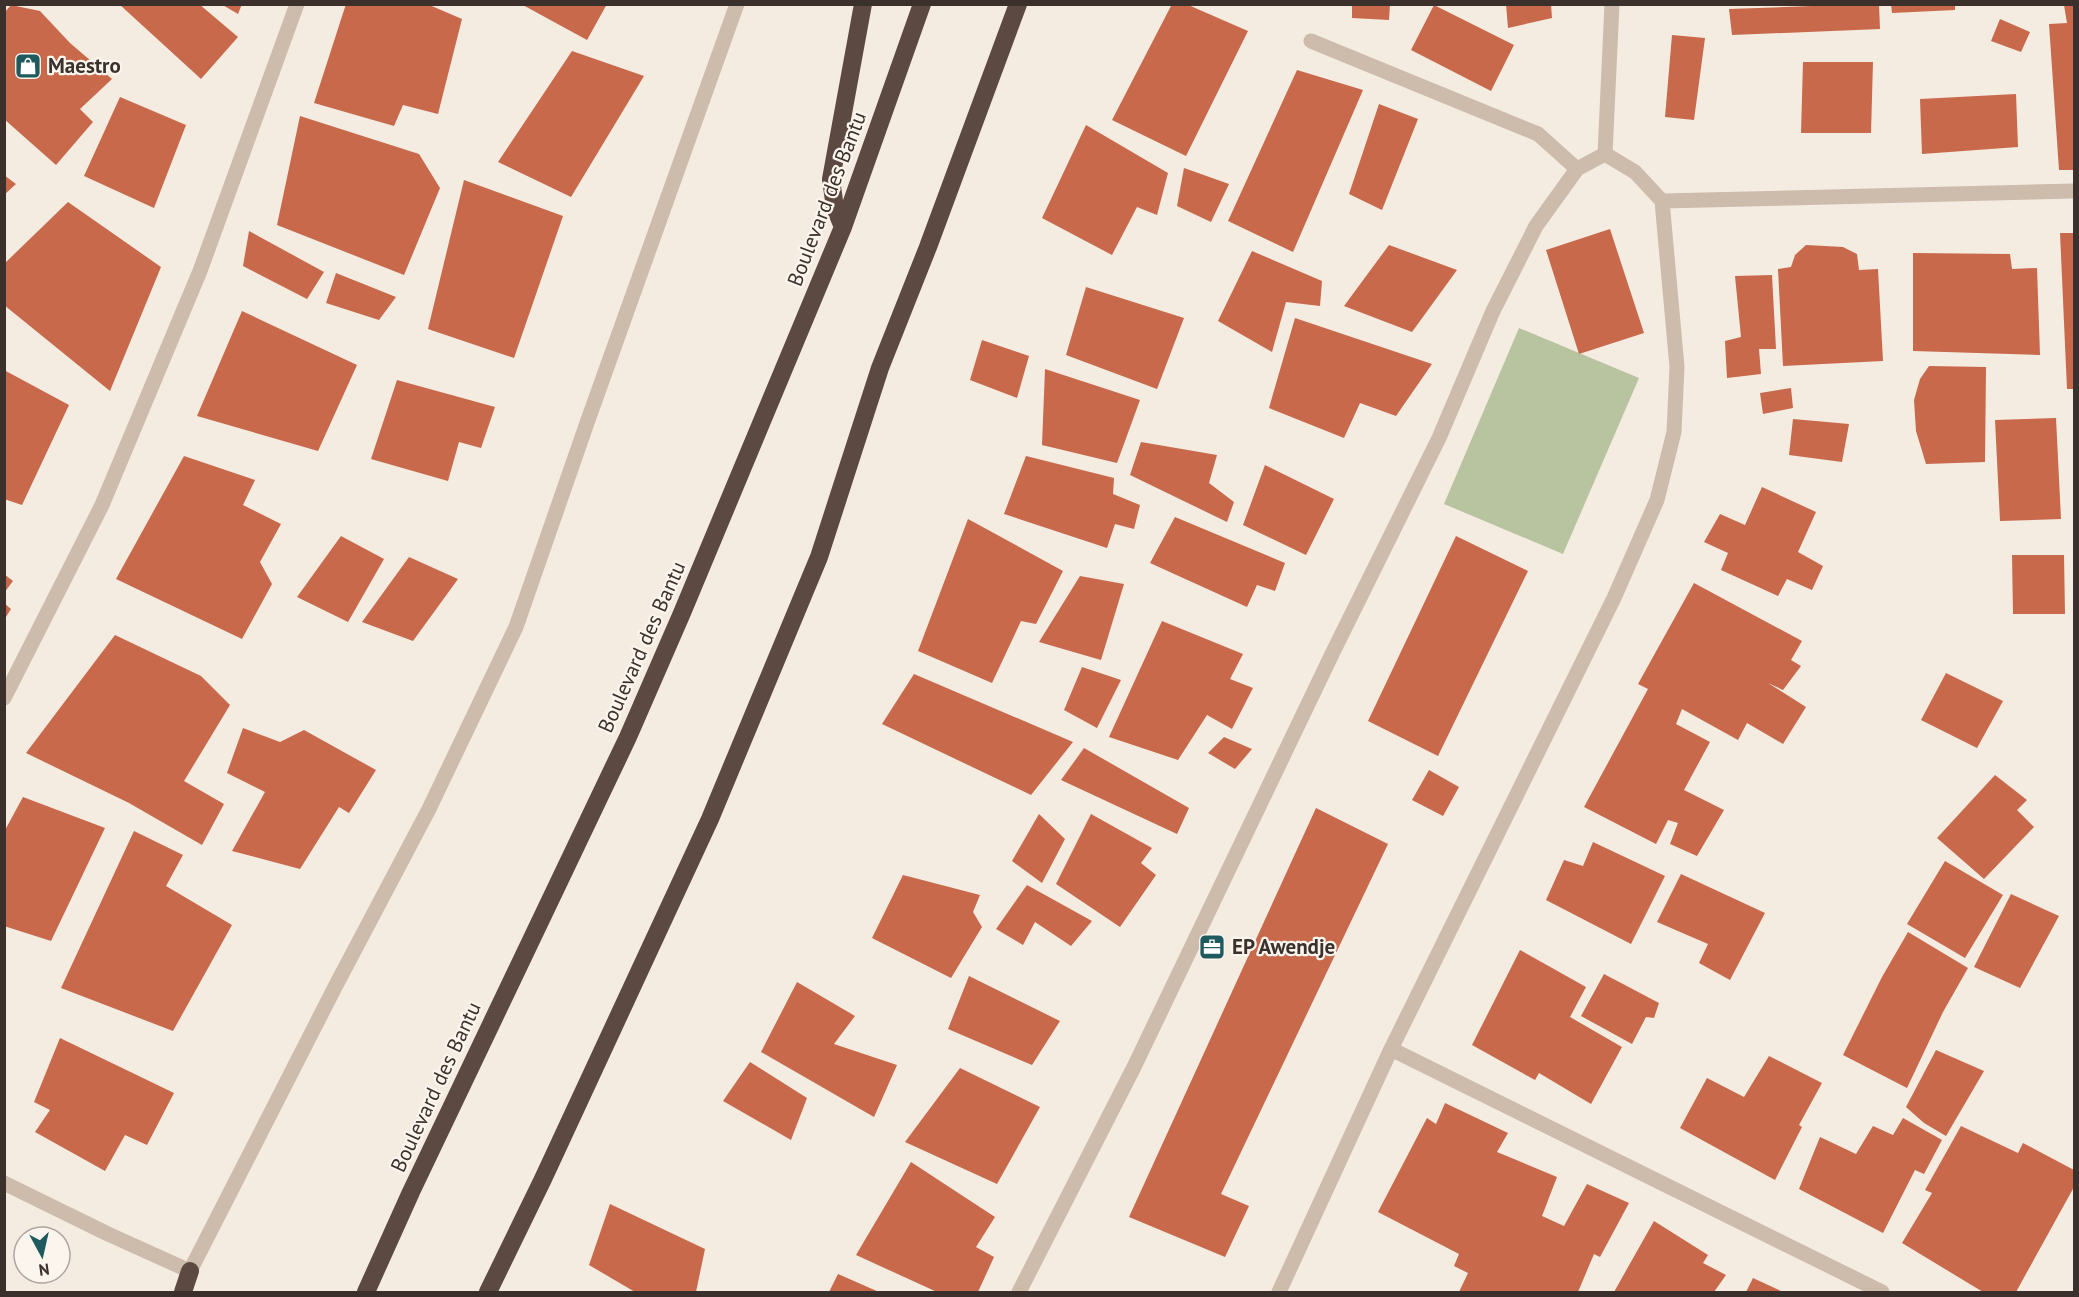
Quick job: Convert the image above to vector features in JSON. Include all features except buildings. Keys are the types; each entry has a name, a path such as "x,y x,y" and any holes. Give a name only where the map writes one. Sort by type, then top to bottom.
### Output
{"highway":[{"path":"843,227 834,208 831,179 862,4"},
{"name":"Boulevard des Bantu","path":"366,1293 411,1192 632,726 682,613 843,227 922,4"},
{"path":"488,1293 710,819 810,579 880,368 928,247 1018,4"},
{"path":"183,1293 190,1271"}],"street":[{"path":"4,698 107,494 200,271 297,4"},
{"path":"4,1183 190,1271 429,809 516,627 737,4"},
{"path":"1605,153 1612,4"},
{"path":"1311,41 1538,134 1577,169"},
{"path":"1019,1293 1134,1066 1333,652 1439,438 1493,311 1536,226 1577,169 1605,153"},
{"path":"1279,1293 1392,1049 1614,598 1657,500 1674,432 1677,366 1662,201 1635,172 1605,153"},
{"path":"1662,201 2074,191"},
{"path":"1392,1049 1882,1293"}],"green space":[{"path":"1519,328 1639,378 1563,554 1444,504"}],"place":[{"name":"Maestro","path":"28,66"},
{"name":"EP Awendje","path":"1212,947"}]}
